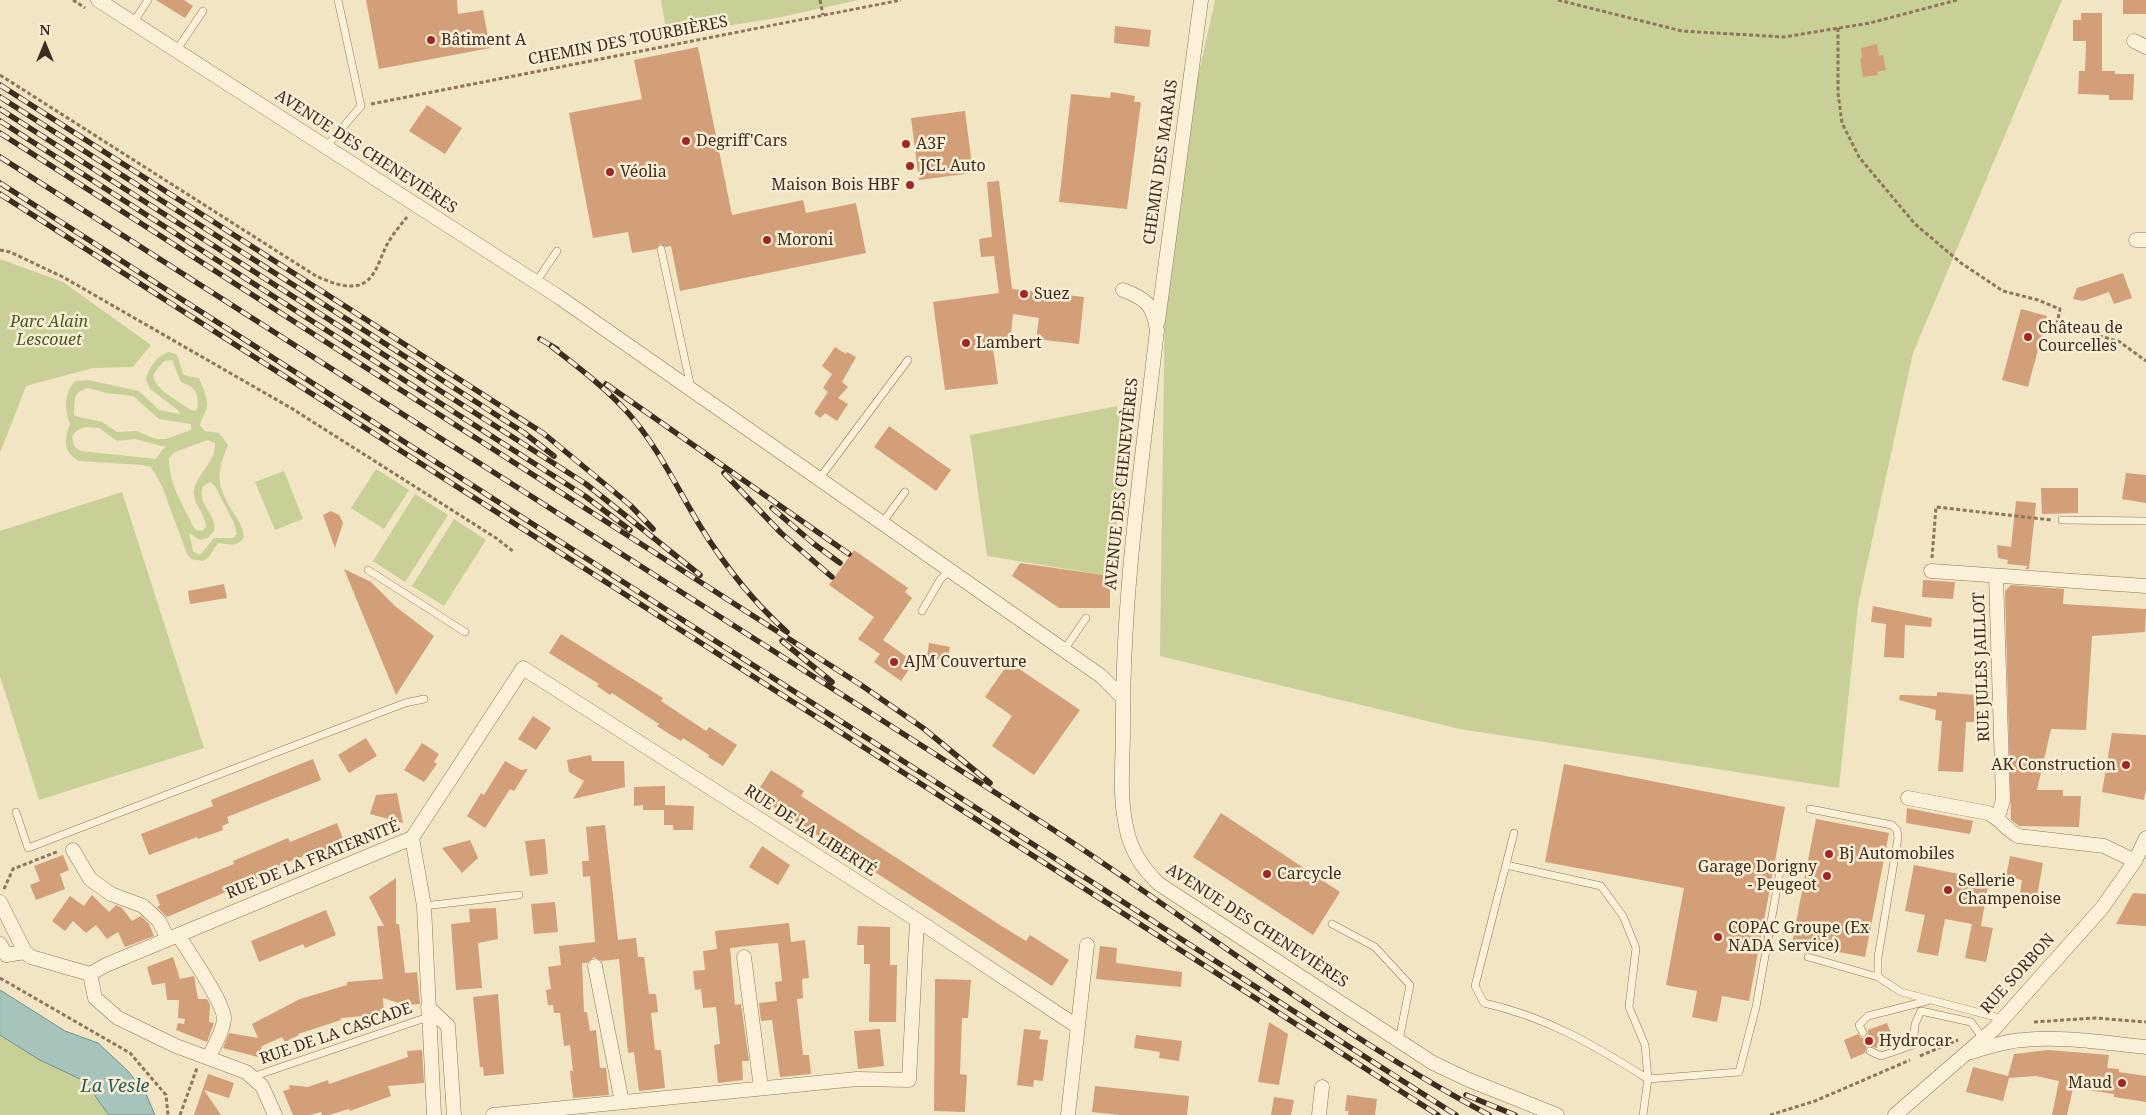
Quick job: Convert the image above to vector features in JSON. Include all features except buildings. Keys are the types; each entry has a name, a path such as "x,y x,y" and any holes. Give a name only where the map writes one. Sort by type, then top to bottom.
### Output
{"street":[{"name":"CHEMIN DES MARAIS","path":"1157,330 1200,0"},
{"name":"AVENUE DES CHENEVIÈRES","path":"93,5 133,23 536,282 691,388 1101,676 1123,698"},
{"name":"AVENUE DES CHENEVIÈRES","path":"1123,290 1136,295 1148,304 1154,313 1157,330 1128,592 1123,698 1124,809 1126,826 1134,851 1148,874 1159,884 1399,1040 1451,1072 1557,1115"},
{"name":"RUE JULES JAILLOT","path":"1931,571 2146,586"},
{"name":"RUE JULES JAILLOT","path":"1996,576 2003,800 1998,817"},
{"name":"RUE DE LA FRATERNITÉ","path":"90,974 106,964 412,838 523,668"},
{"name":"RUE DE LA LIBERTÉ","path":"523,668 917,920 1078,1027"},
{"path":"1908,798 1988,812 1998,817 2008,831 2018,836 2104,846 2135,861"},
{"path":"412,838 424,906 434,1115"},
{"name":"RUE SORBON","path":"1894,1115 1968,1053 2002,1019 2102,908 2135,861 2146,838"},
{"path":"74,850 90,879 111,894 143,906 159,921 173,937 217,1000 224,1018 215,1045 204,1057"},
{"path":"1,898 26,952 31,957 90,974 95,998 118,1018 176,1046 246,1072 262,1086 275,1115"},
{"path":"493,1115 857,1079 909,1080 917,920"},
{"path":"0,944 6,955 26,952"},
{"path":"1068,1115 1087,945"},
{"path":"744,957 761,1088"},
{"path":"595,966 622,1102"},
{"path":"428,1012 448,1026 454,1115"},
{"path":"1968,1053 2010,1042 2037,1039 2080,1040 2146,1047"},
{"path":"1319,1115 1322,1087"}],"lane":[{"path":"133,23 148,0"},
{"path":"326,147 361,106 338,0"},
{"path":"176,51 203,11"},
{"path":"661,249 691,388"},
{"path":"536,282 557,251"},
{"path":"819,479 908,360"},
{"path":"882,523 905,492"},
{"path":"2062,520 2146,521"},
{"path":"368,570 465,632"},
{"path":"922,611 940,580 950,570"},
{"path":"1064,650 1086,618"},
{"path":"16,812 28,848 405,703 424,699"},
{"path":"1810,809 1892,825 1897,830 1898,838 1878,956 1878,977"},
{"path":"1514,833 1475,986 1484,1003 1515,1010 1561,1028 1648,1079 1739,1072 1756,1007 1780,871"},
{"path":"1506,865 1601,886 1623,916 1636,948 1628,1007 1645,1045 1648,1079 1643,1115"},
{"path":"424,906 519,895"},
{"path":"1332,924 1375,948 1410,985 1399,1040"},
{"path":"1808,957 1878,977 1901,992 2002,1019"},
{"path":"1863,1032 1860,1025 1868,1016 1930,1000"},
{"path":"1870,1051 1880,1056 1913,1044 1915,1024 1921,1011 1970,1022 1979,1033 1981,1041"},
{"name":"RUE DE LA CASCADE","path":"252,1077 428,1012"}],"path":[{"path":"73,0 93,5"},
{"path":"820,0 823,15"},
{"name":"CHEMIN DES TOURBIÈRES","path":"361,106 901,0"},
{"path":"1558,0 1682,31 1784,37 1870,23 1956,0"},
{"path":"1838,28 1838,93 1842,124 1859,157 1915,224 1961,263 2003,290 2038,300 2060,309 2056,329 2094,334 2120,342 2146,361"},
{"path":"0,75 316,276 331,283 342,286 356,286 366,282 373,275 395,231 418,206"},
{"path":"400,211 408,216"},
{"path":"0,250 10,252 62,278 291,408 496,538 514,552"},
{"path":"1931,571 1936,507 2033,519 2062,520"},
{"path":"1,898 13,870 59,851 74,850"},
{"path":"0,978 130,1053 166,1095 168,1115"},
{"path":"2028,1023 2095,1018 2146,1022"},
{"path":"1770,1115 1815,1101 1953,1041"},
{"path":"180,1115 204,1057"}],"green space":[{"path":"661,0 859,0 776,18 667,36"},
{"path":"1215,0 2062,0 1913,353 1858,605 1839,788 1460,729 1160,656 1166,221"},
{"name":"Parc Alain Lescouet","path":"0,259 63,282 151,345 133,367 93,368 26,386 0,453"},
{"path":"169,352 177,355 183,374 199,378 207,402 200,426 205,431 219,433 228,445 221,464 221,486 244,537 236,544 218,543 208,558 203,561 191,559 187,554 162,486 151,467 79,461 70,454 66,445 70,424 66,402 71,386 75,381 88,380 139,391 159,410 180,414 179,411 150,389 146,379 154,362","holes":["172,360 181,382 190,386 195,391 198,402 196,410 193,411 175,400 157,384 154,374 164,361","88,388 106,393 133,396 159,419 191,424 191,430 166,439 156,439 136,431 117,432 102,422 75,416 75,397","85,427 99,428 117,441 135,439 166,447 156,459 80,451 74,446 72,437 76,431","208,440 215,443 213,455 194,490 195,500 204,518 206,527 202,531 196,530 193,526 177,493 171,476 169,458 175,452","210,482 215,486 234,523 237,534 233,538 214,538 199,555 193,551 189,533 200,540 208,538 214,531 213,519 204,504 203,486"]},
{"path":"1117,406 1118,416 1130,420 1110,576 987,556 970,435"},
{"path":"376,469 409,490 384,529 351,508"},
{"path":"284,471 303,519 275,530 255,482"},
{"path":"122,492 204,748 39,800 0,676 0,531"},
{"path":"415,494 448,515 405,582 373,561"},
{"path":"454,519 486,540 444,606 412,586"},
{"path":"0,1012 138,1115 0,1115"}],"water":[{"name":"La Vesle","path":"0,990 65,1031 98,1043 128,1071 146,1094 155,1115 109,1115 87,1085 80,1079 38,1059 0,1035"}],"railway":[{"path":"0,85 543,433 630,505 653,529"},
{"path":"0,97 523,432 554,456"},
{"path":"0,109 586,484 700,575"},
{"path":"0,121 585,496 630,530"},
{"path":"0,133 861,685 923,728 990,783"},
{"path":"0,157 1046,825 1319,1012 1431,1083 1489,1115"},
{"path":"0,183 1456,1115"},
{"path":"0,194 1438,1115"},
{"path":"540,339 557,349"},
{"path":"551,346 601,387 629,414 658,454 719,555 751,595 787,632"},
{"path":"606,384 849,554"},
{"path":"724,473 781,533 832,577"},
{"path":"772,508 814,544 840,563"},
{"path":"782,641 832,682"},
{"path":"1466,1095 1515,1115"}],"place":[{"name":"Bâtiment A","path":"431,40"},
{"name":"Degriff'Cars","path":"686,141"},
{"name":"A3F","path":"906,144"},
{"name":"JCL Auto","path":"910,166"},
{"name":"Véolia","path":"610,172"},
{"name":"Maison Bois HBF","path":"910,185"},
{"name":"Moroni","path":"767,240"},
{"name":"Suez","path":"1024,294"},
{"name":"Château de Courcelles","path":"2028,337"},
{"name":"Lambert","path":"966,343"},
{"name":"AJM Couverture","path":"894,662"},
{"name":"AK Construction","path":"2126,765"},
{"name":"Bj Automobiles","path":"1829,854"},
{"name":"Carcycle","path":"1267,874"},
{"name":"Garage Dorigny - Peugeot","path":"1827,876"},
{"name":"Sellerie Champenoise","path":"1948,890"},
{"name":"COPAC Groupe (Ex NADA Service)","path":"1718,937"},
{"name":"Hydrocar","path":"1869,1041"},
{"name":"Maud","path":"2122,1083"}]}
